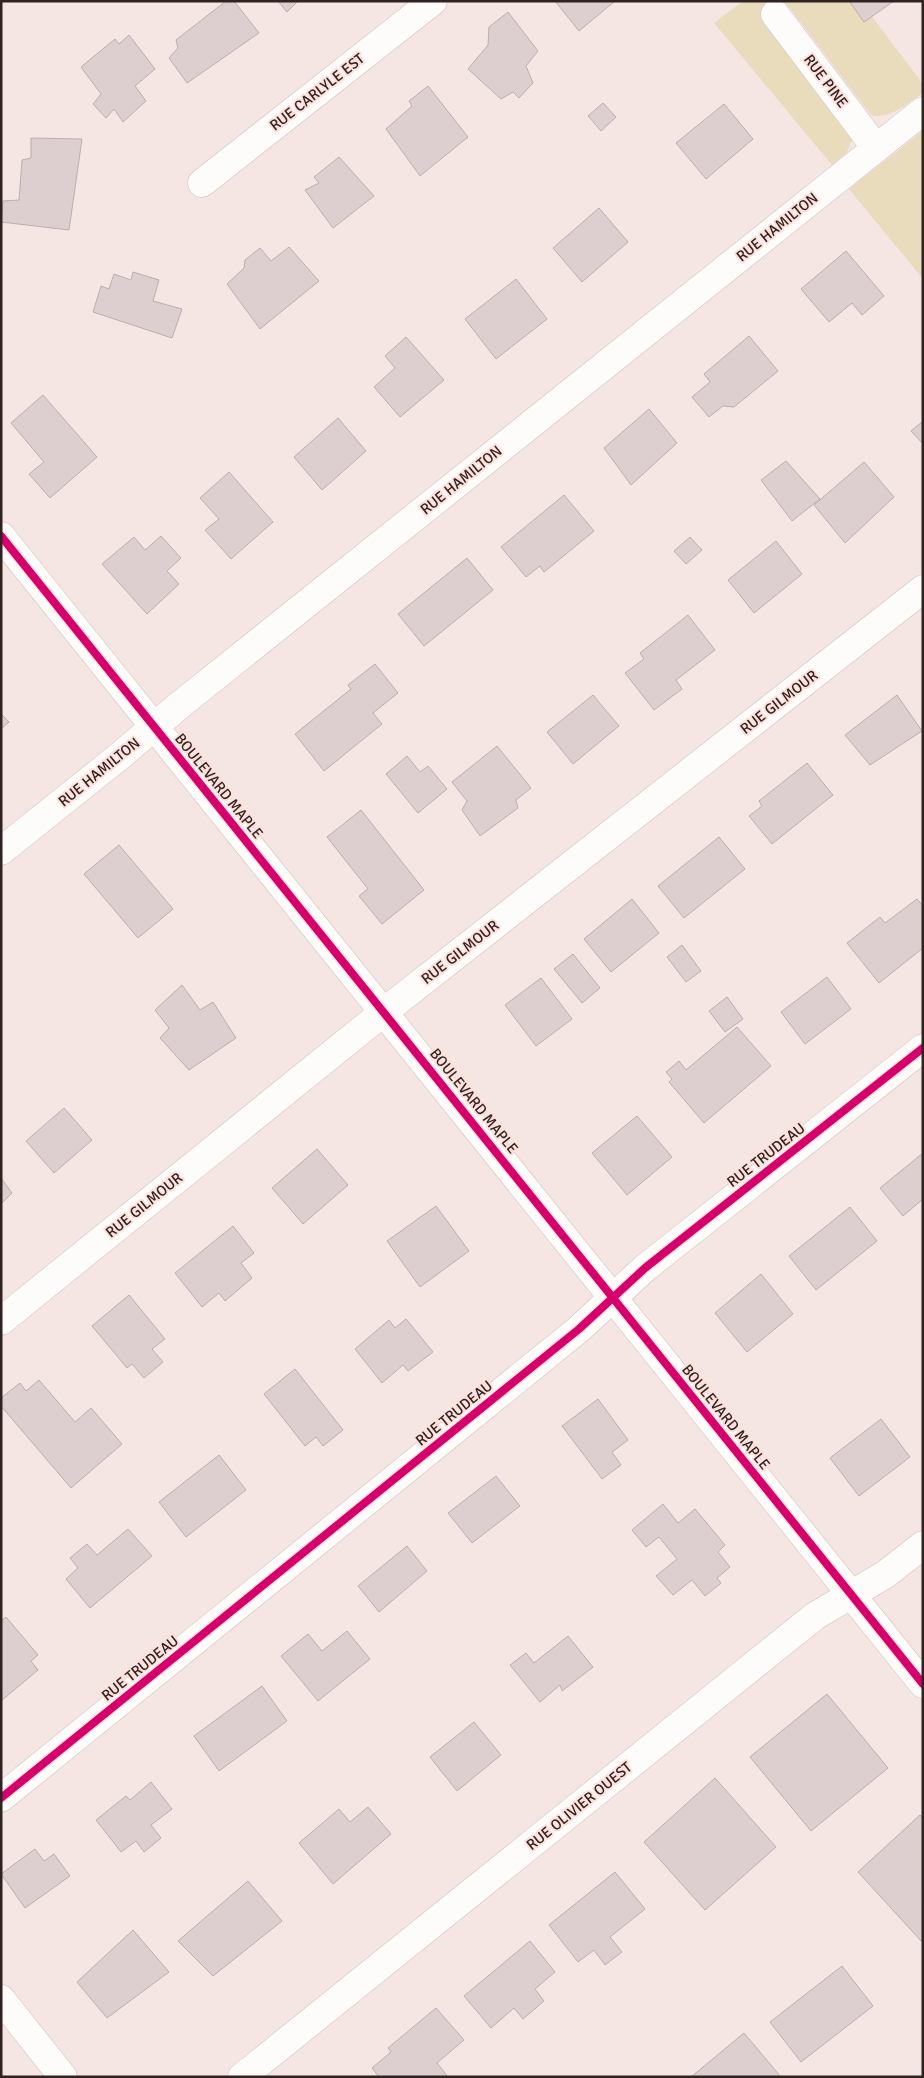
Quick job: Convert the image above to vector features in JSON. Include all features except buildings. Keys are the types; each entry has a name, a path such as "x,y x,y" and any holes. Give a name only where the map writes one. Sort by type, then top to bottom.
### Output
{"street":[{"name":"RUE CARLYLE EST","path":"202,183 433,1"},
{"name":"RUE PINE","path":"775,14 876,148"},
{"name":"RUE HAMILTON","path":"1,851 923,112"},
{"name":"BOULEVARD MAPLE","path":"1,536 923,1684"},
{"name":"RUE GILMOUR","path":"1,1320 384,1011 923,589"},
{"name":"RUE TRUDEAU","path":"1,1798 572,1336 645,1268 923,1048"},
{"name":"RUE OLIVIER OUEST","path":"242,2077 807,1622 850,1594 886,1574 923,1545"},
{"path":"1,1999 63,2077"}],"shaded area":[{"path":"743,1 776,1 846,122 852,140 847,152 832,165 714,23"},
{"path":"779,1 860,1 923,84 923,93 892,113 878,116 871,115 789,7"},
{"path":"923,131 923,279 849,189"}],"cycle path":[{"path":"1,536 923,1684"},
{"path":"1,1798 579,1329 645,1268 923,1048"}]}
